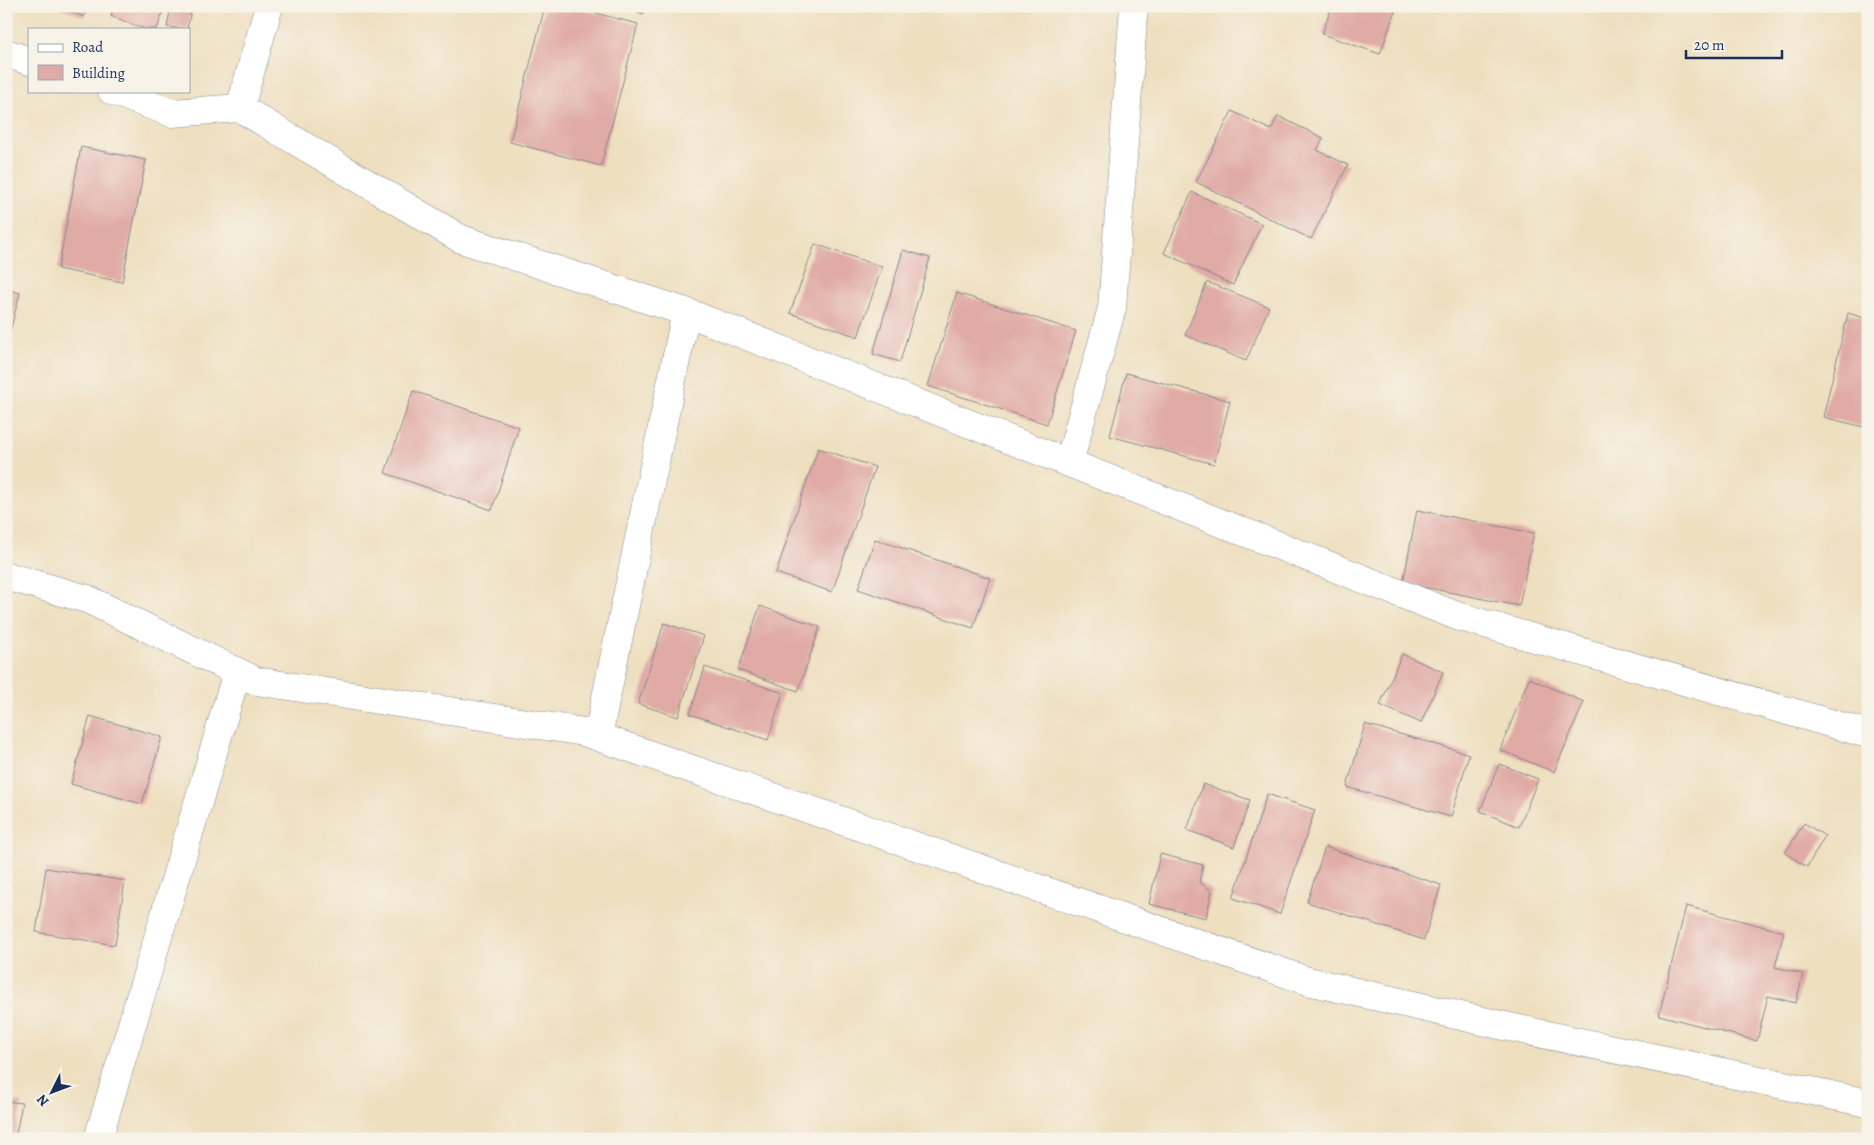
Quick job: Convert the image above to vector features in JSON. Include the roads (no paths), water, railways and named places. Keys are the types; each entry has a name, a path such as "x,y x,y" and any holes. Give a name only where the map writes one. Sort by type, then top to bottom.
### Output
{"street":[{"path":"240,108 269,6"},
{"path":"1069,463 1112,308 1134,6"},
{"path":"6,53 28,61"},
{"path":"115,92 172,113 240,108 460,240 686,312 1457,616 1868,734"},
{"path":"598,736 686,312"},
{"path":"6,576 88,599 256,681 584,732 1308,981 1500,1025 1868,1103"},
{"path":"98,1139 237,672"}]}
